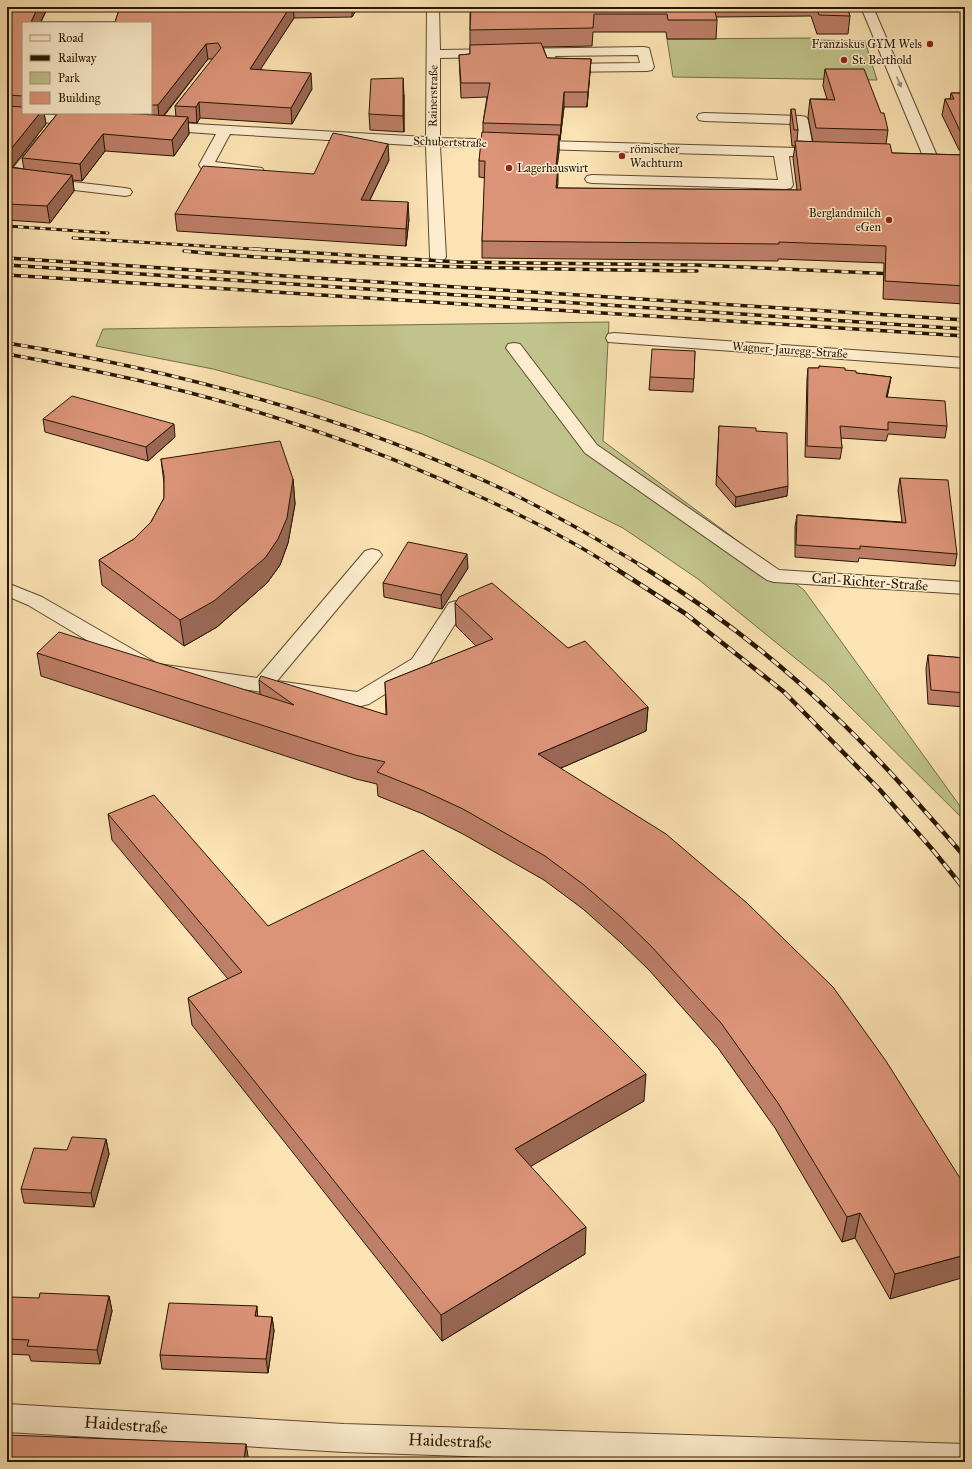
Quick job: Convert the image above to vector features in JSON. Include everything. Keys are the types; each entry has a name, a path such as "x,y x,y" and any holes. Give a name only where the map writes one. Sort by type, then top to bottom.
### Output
{"street":[{"name":"Rainerstraße","path":"433,7 434,54 432,142 438,257"},
{"path":"867,7 937,156 915,155"},
{"path":"434,54 644,51 647,67 552,68 548,53"},
{"path":"164,127 175,113"},
{"path":"7,116 96,122"},
{"path":"704,117 800,120 806,152"},
{"path":"59,120 12,179 126,192"},
{"name":"Schubertstraße","path":"149,126 432,142 837,153"},
{"path":"225,130 206,165 257,171"},
{"path":"592,179 786,185 781,152"},
{"name":"Wagner-Jauregg-Straße","path":"614,338 965,363"},
{"name":"Carl-Richter-Straße","path":"514,348 591,448 774,576 965,588"},
{"path":"262,685 372,555"},
{"path":"7,589 35,601 152,670 361,699 420,663 456,608"},
{"name":"Haidestraße","path":"7,1418 344,1438 965,1458"}],"green space":[{"path":"812,38 813,40 865,41 877,80 673,77 667,39"},
{"path":"609,322 603,441 804,590 965,813 965,821 827,684 698,579 623,528 486,461 422,434 380,419 317,398 213,369 96,346 103,329"}],"building":[{"path":"7,7 38,7 31,22 22,22 22,96 7,95"},
{"path":"120,7 290,7 250,69 311,73 291,108 199,102 196,107 175,106 221,48 218,43 206,44 158,105 152,105 152,22 115,22"},
{"path":"471,7 499,7 499,10 575,10 575,7 714,7 717,20 668,20 667,14 594,14 593,28 470,30"},
{"path":"816,7 847,7 850,16 819,15"},
{"path":"541,43 547,58 591,59 588,92 564,92 561,125 483,123 490,83 461,83 459,55 470,54 470,45"},
{"path":"825,69 864,69 881,113 884,113 888,130 816,128 810,99 835,100"},
{"path":"403,78 403,116 369,114 371,79"},
{"path":"951,93 965,93 965,134 961,133 945,99 954,99"},
{"path":"7,106 22,107 22,114 39,114 7,154"},
{"path":"791,109 795,109 798,130 794,130"},
{"path":"57,114 138,114 188,117 172,140 103,134 80,164 22,158"},
{"path":"482,132 559,135 556,166 558,166 556,188 801,190 795,141 890,144 892,153 965,155 965,286 885,281 886,246 779,242 779,244 482,241 485,161 479,161"},
{"path":"333,133 388,144 361,200 408,202 406,229 175,214 203,166 314,174"},
{"path":"7,167 72,175 47,206 7,204"},
{"path":"652,349 695,351 694,379 650,377"},
{"path":"819,366 845,368 845,370 856,371 856,373 891,377 886,397 945,401 947,426 888,422 888,430 840,426 842,448 807,446 808,368 819,368"},
{"path":"72,396 174,424 146,447 43,419"},
{"path":"719,426 756,428 756,431 787,433 788,486 736,497 717,475"},
{"path":"280,441 293,479 287,518 278,539 265,558 214,601 180,620 99,560 134,539 151,522 164,498 164,476 161,459"},
{"path":"900,478 948,480 957,554 860,546 860,549 796,545 797,515 906,523"},
{"path":"408,542 467,554 441,595 383,583"},
{"path":"492,583 568,648 585,641 648,707 538,754 666,834 747,903 833,987 886,1061 965,1186 965,1255 895,1274 860,1213 847,1217 778,1103 721,1023 651,946 621,917 584,885 545,856 463,809 422,790 377,772 385,762 355,755 37,653 59,632 294,705 259,680 261,676 387,715 385,682 493,639 455,603 459,597"},
{"path":"928,655 965,658 965,693 931,690"},
{"path":"154,795 268,926 423,850 646,1074 515,1149 586,1227 441,1315 188,998 242,972 108,814"},
{"path":"72,1137 106,1139 91,1193 21,1189 34,1148 67,1150"},
{"path":"40,1293 109,1296 97,1350 27,1346 29,1340 7,1339 7,1311 11,1297 39,1298"},
{"path":"169,1303 257,1306 255,1316 272,1317 266,1359 160,1355"},
{"path":"7,1435 246,1444 244,1460 285,1462 7,1462"}],"railway":[{"path":"7,226 108,233"},
{"path":"73,238 263,250"},
{"path":"254,249 263,250"},
{"path":"263,250 270,250"},
{"path":"263,250 458,262 696,265 894,274"},
{"path":"184,251 312,261 376,264 697,271"},
{"path":"7,258 965,320"},
{"path":"7,265 965,329"},
{"path":"7,275 965,336"},
{"path":"7,343 72,354 200,383 264,400 390,442 451,466 511,493 577,528 642,566"},
{"path":"7,354 110,374 187,392 277,418 372,451 434,476 540,525 611,566"},
{"path":"610,565 686,614 784,692 880,790 932,849 965,890"},
{"path":"640,565 693,599 744,637 792,677 855,735 919,804 965,857"}],"place":[{"name":"Franziskus GYM Wels","path":"930,44"},
{"name":"St. Berthold","path":"844,60"},
{"name":"römischer Wachturm","path":"622,156"},
{"name":"Lagerhauswirt","path":"509,168"},
{"name":"Berglandmilch eGen","path":"889,220"}]}
